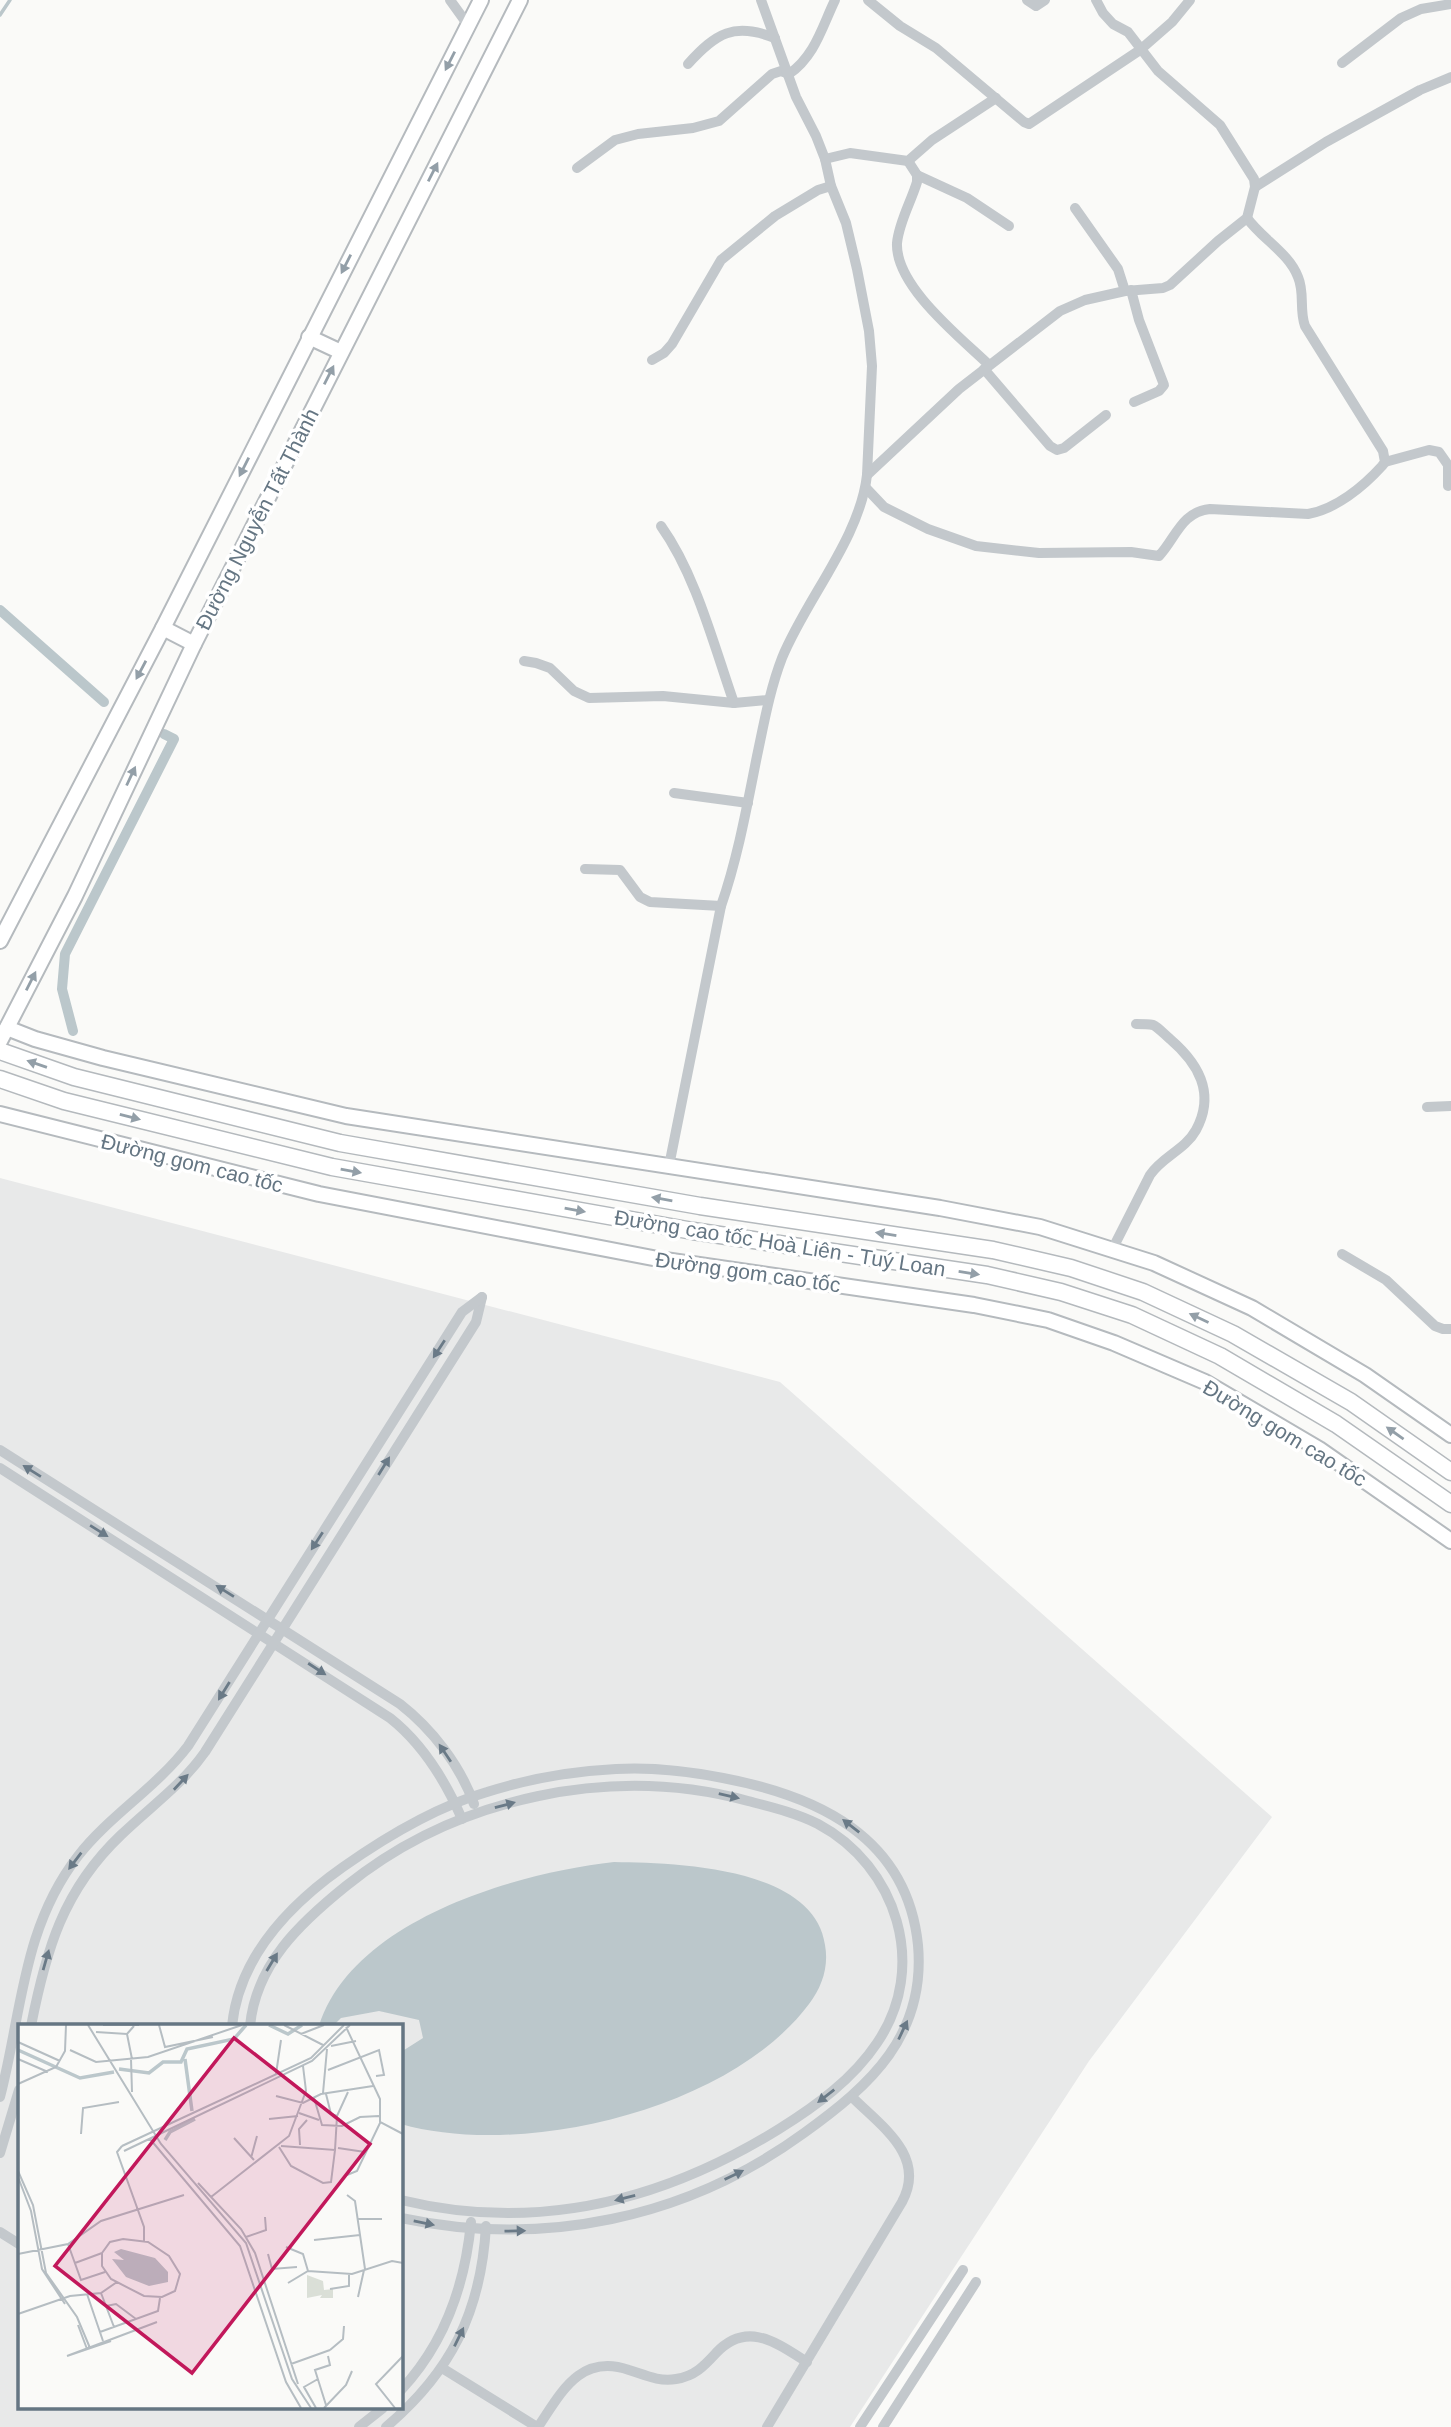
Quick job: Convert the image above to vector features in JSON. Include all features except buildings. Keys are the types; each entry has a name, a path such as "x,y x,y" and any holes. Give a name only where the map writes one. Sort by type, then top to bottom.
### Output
{"highway":[{"name":"Đường cao tốc Hoà Liên - Tuý Loan","path":"0,1051 74,1077 340,1143 700,1206 993,1250 1071,1268 1143,1292 1233,1334 1351,1402 1451,1472"},
{"name":"Đường cao tốc Hoà Liên - Tuý Loan","path":"0,1079 64,1101 332,1167 693,1231 987,1275 1061,1292 1132,1315 1220,1356 1336,1424 1451,1504"}],"main road":[{"name":"Đường Nguyễn Tất Thành","path":"0,941 163,628 481,0"},
{"name":"Đường Nguyễn Tất Thành","path":"3,1035 75,896 194,644 520,0"},
{"path":"309,337 341,352"},
{"path":"163,628 194,644"},
{"path":"3,1035 35,1039 103,1058 346,1116 953,1210 1040,1227 1154,1263 1252,1308 1366,1375 1451,1435"},
{"name":"Đường gom cao tốc","path":"0,1114 319,1194 658,1259 974,1305 1048,1320 1114,1343 1205,1382 1320,1449 1451,1541"}],"street":[{"path":"450,0 468,25"},
{"path":"669,1166 721,906 733,871 768,700 782,658 835,559 866,488 872,366 869,331 846,223 831,186 825,159 796,97 761,0"},
{"path":"789,74 816,45 835,0"},
{"path":"869,0 901,26 936,48 1024,122 1032,123 1140,50 1171,22 1190,0"},
{"path":"881,10 890,0"},
{"path":"1027,0 1036,6 1045,0"},
{"path":"867,475 986,367 1068,306 1128,291 1170,285 1247,218 1255,187 1250,172 1220,125 1158,71 1128,32 1113,24 1103,13 1096,0"},
{"path":"1342,63 1401,18 1421,9 1451,4"},
{"path":"688,64 718,36 731,31 746,29 775,38"},
{"path":"577,168 615,140 638,134 693,128 719,121 772,74 781,71 789,74"},
{"path":"1255,187 1325,142 1420,90 1451,77"},
{"path":"825,159 850,153 908,160 996,98"},
{"path":"908,160 917,175 917,182 897,243 902,269 916,292 986,367 1050,446 1057,450 1064,448 1106,415"},
{"path":"917,175 967,198 1009,226"},
{"path":"652,360 672,344 721,260 775,216 818,190 831,186"},
{"path":"1074,208 1118,269 1164,385 1159,391 1134,402"},
{"path":"1247,218 1295,270 1300,281 1301,312 1306,326 1383,451 1385,462"},
{"path":"866,488 884,507 936,533 976,546 1039,553 1131,552 1159,556 1184,520 1197,512 1222,510 1297,515 1317,513 1350,494 1385,462 1429,450 1439,452 1448,465 1448,486"},
{"path":"661,526 687,572 734,703"},
{"path":"524,662 550,668 574,691 589,698 663,696 734,703 768,700"},
{"path":"674,793 748,803"},
{"path":"585,869 620,870 640,897 650,902 721,906"},
{"path":"1112,1250 1157,1164 1187,1144 1198,1127 1204,1106 1199,1069 1154,1025 1136,1024"},
{"path":"1427,1107 1451,1106"},
{"path":"1342,1254 1386,1280 1436,1326 1451,1329"},
{"path":"0,2097 32,1946 56,1889 94,1837 181,1756 462,1312 482,1297 476,1322 198,1762 173,1791 111,1845 76,1889 52,1939 31,2024"},
{"path":"0,1450 268,1618 410,1712 443,1749 471,1797 477,1813"},
{"path":"0,1468 399,1725 425,1754 462,1819"},
{"path":"232,2024 234,2008 245,1974 257,1951 284,1918 336,1871 410,1825 455,1803 517,1783 581,1772 637,1769 700,1774 754,1785 829,1811 855,1828 876,1849 900,1882 909,1903 917,1939 918,1977 909,2018 887,2058 864,2086 801,2136 743,2171 657,2207 599,2222 519,2231 471,2229 402,2218"},
{"path":"698,1790 700,1774"},
{"path":"250,2024 262,1980 275,1956 302,1925 366,1871 410,1844 462,1819 524,1799 584,1789 646,1786 698,1790 741,1799 796,1815 848,1843 887,1892 902,1941 902,1974 897,2002 878,2041 852,2074 787,2124 732,2158 646,2193 585,2207 552,2212 486,2213 450,2210 402,2200"},
{"path":"902,1941 917,1939"},
{"path":"0,2154 18,2093"},
{"path":"767,2427 902,2203 909,2187 908,2163 901,2147 852,2097"},
{"path":"402,2389 430,2355 447,2324 464,2270 472,2212"},
{"path":"386,2427 413,2403 442,2368 463,2331 481,2273 486,2213"},
{"path":"0,2232 18,2243"},
{"path":"860,2427 963,2270"},
{"path":"883,2427 976,2282"},
{"path":"442,2368 538,2427 568,2383 582,2372 598,2367 617,2367 650,2378 673,2380 701,2369 730,2342 753,2336 768,2339 807,2362"},
{"path":"359,2427 380,2410"}],"shaded area":[{"path":"0,1178 780,1382 1272,1817 1089,2061 850,2427 0,2427"},
{"path":"614,1862 671,1864 738,1874 769,1884 796,1899 815,1919 826,1953 821,1984 809,2004 774,2041 730,2072 678,2097 622,2116 563,2129 505,2135 450,2133 402,2124 402,2051 423,2038 419,2020 379,2011 341,2018 335,2024 320,2024 337,1989 365,1957 401,1930 442,1908 531,1877"}],"waterway":[{"path":"0,15 10,0"},
{"path":"0,610 104,702"},
{"path":"73,1031 62,989 65,954 174,739 164,734"}]}
